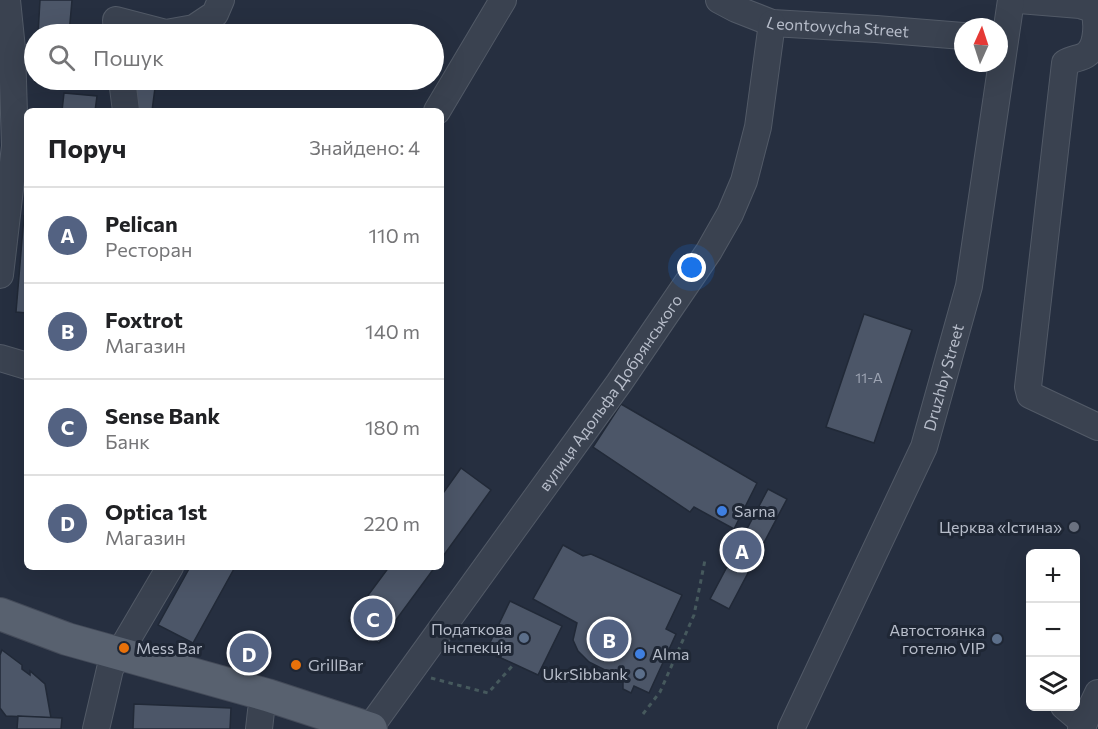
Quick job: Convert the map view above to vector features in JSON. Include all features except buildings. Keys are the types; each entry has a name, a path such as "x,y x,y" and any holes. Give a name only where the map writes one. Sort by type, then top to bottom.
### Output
{"main road":[{"path":"0,614 60,637 267,695 370,729"}],"street":[{"path":"0,275 15,146 12,50 7,0"},
{"path":"200,24 215,14 221,0"},
{"path":"439,108 504,0"},
{"name":"Druzhby Street","path":"1007,18 1011,0"},
{"path":"1019,0 1080,4 1093,9 1097,16 1096,37 1090,51 1086,55 1065,63 1028,387 1030,395 1098,427"},
{"name":"Leontovycha Street","path":"722,1 772,23 876,28 954,35"},
{"path":"116,24 116,20 131,24"},
{"name":"вулиця Адольфа Добрянського","path":"370,729 619,383 709,251 730,214 744,181 758,127 772,23"},
{"name":"Druzhby Street","path":"791,729 924,447 969,286 998,72"},
{"path":"123,90 126,108"},
{"path":"0,358 24,365"},
{"path":"96,729 110,669 168,570"},
{"path":"1068,711 1082,726 1098,693"},
{"path":"260,729 261,711 267,695"}],"path":[{"path":"643,714 660,692 694,615 705,560"},
{"path":"409,674 488,693 514,664"}],"place":[{"name":"Sarna","path":"722,511"},
{"name":"Церква «Істина»","path":"1074,527"},
{"name":"Pelican","path":"742,550"},
{"name":"Sense Bank","path":"373,618"},
{"name":"Податкова інспекція","path":"524,638"},
{"name":"Foxtrot","path":"609,639"},
{"name":"Автостоянка готелю VIP","path":"997,639"},
{"name":"Mess Bar","path":"124,648"},
{"name":"Optica 1st","path":"249,653"},
{"name":"Alma","path":"640,654"},
{"name":"GrillBar","path":"296,665"},
{"name":"UkrSibbank","path":"640,674"}]}
